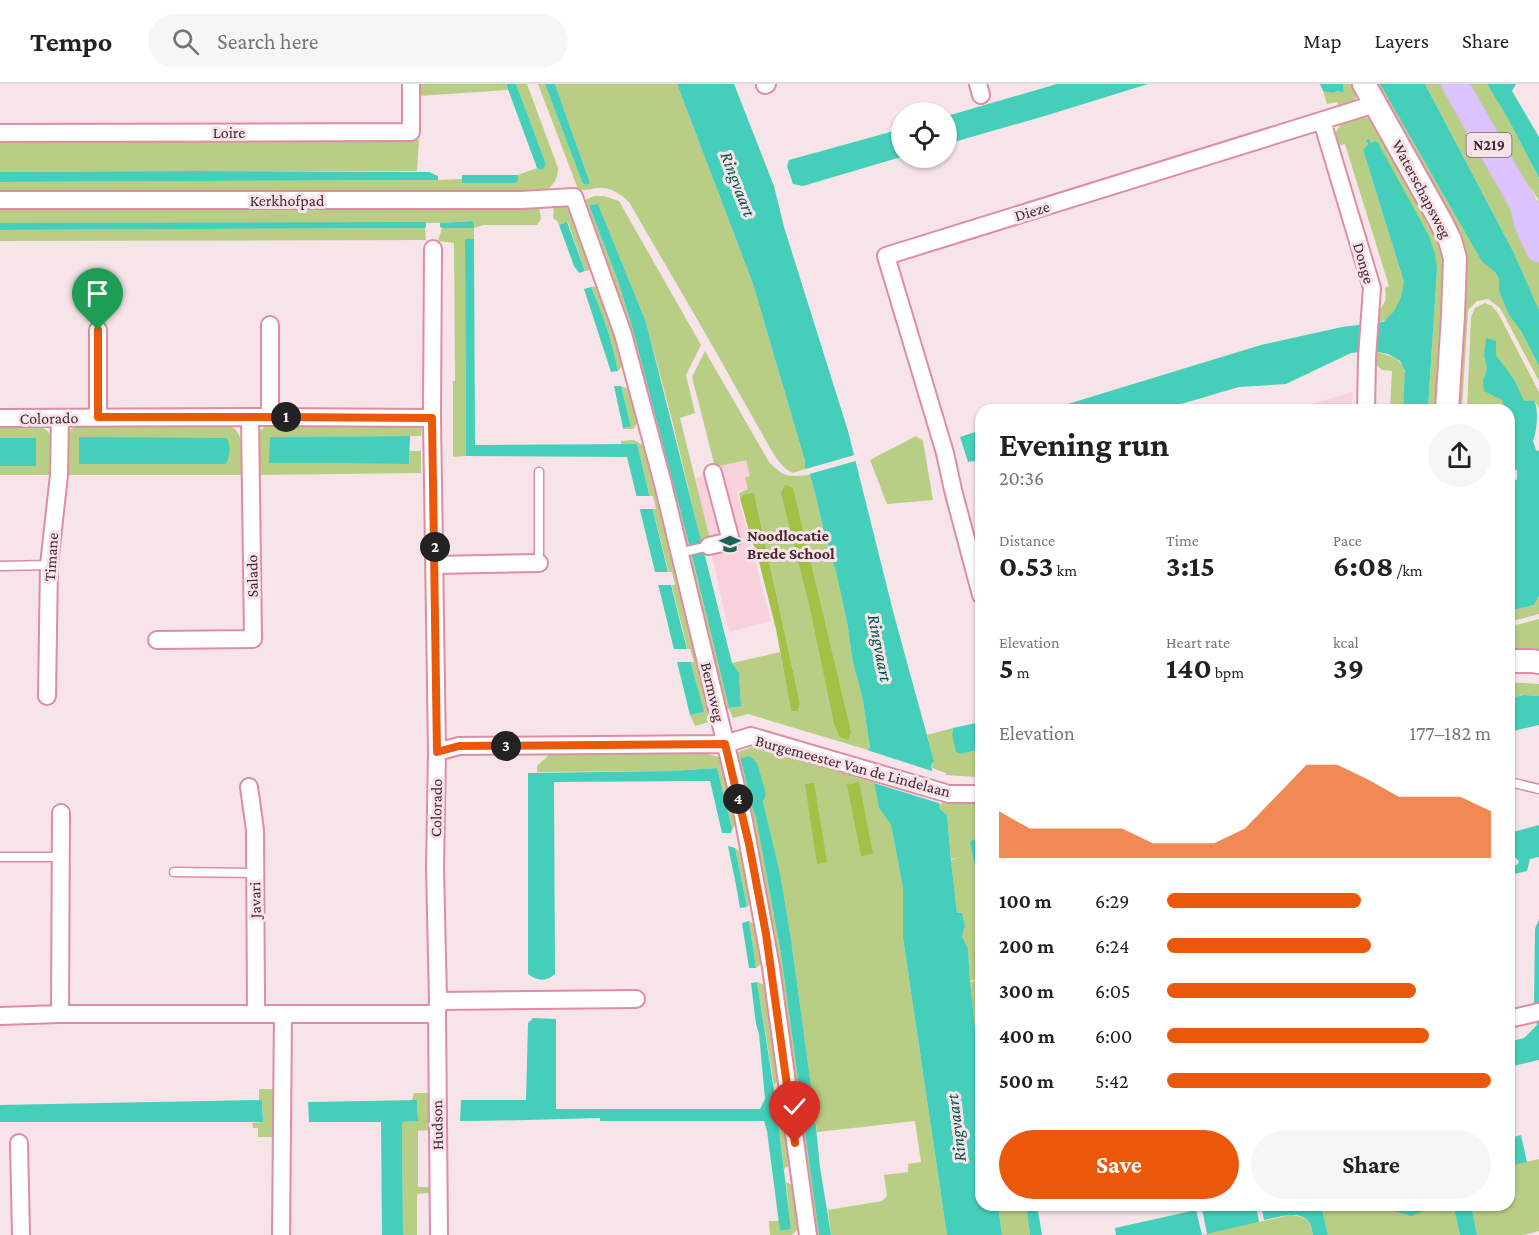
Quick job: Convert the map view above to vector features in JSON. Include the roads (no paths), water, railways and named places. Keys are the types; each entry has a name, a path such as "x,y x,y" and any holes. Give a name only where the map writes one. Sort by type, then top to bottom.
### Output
{"main road":[{"name":"N219","path":"1455,84 1531,215 1528,225 1539,249"}],"street":[{"name":"Loire","path":"0,133 411,132 411,84"},
{"name":"Waterschapsweg","path":"1364,84 1440,220 1450,240 1455,258 1447,404"},
{"name":"Dieze","path":"975,572 945,453 886,256 1375,104"},
{"name":"Donge","path":"1322,121 1372,288 1366,404"},
{"name":"Kerkhofpad","path":"0,200 522,200 574,196"},
{"name":"Bermweg","path":"574,196 623,334 663,484 749,844 766,934 808,1235"},
{"path":"432,418 433,249"},
{"path":"270,325 270,417"},
{"path":"98,330 98,417"},
{"name":"Salado","path":"156,640 253,639 250,417"},
{"name":"Colorado","path":"0,418 432,418 437,752 435,868 437,1007"},
{"name":"Timane","path":"47,696 49,565 59,475 60,418"},
{"path":"710,546 730,541 713,473"},
{"path":"435,565 539,563"},
{"path":"1515,661 1539,662"},
{"name":"Burgemeester Van de Lindelaan","path":"437,752 459,746 725,744 751,736 949,795 975,795"},
{"name":"Javari","path":"249,787 255,830 256,1014"},
{"path":"60,1014 61,813"},
{"path":"0,1016 283,1014 636,999"},
{"name":"Hudson","path":"437,1007 439,1235"},
{"path":"1515,1018 1539,1012"},
{"path":"281,1235 283,1014"},
{"path":"19,1143 21,1235"}],"lane":[{"path":"538,472 539,563"},
{"path":"679,553 710,546"},
{"path":"0,566 49,565"},
{"path":"1515,783 1539,789"},
{"path":"0,857 61,857"},
{"path":"174,872 255,873"}],"water":[{"path":"506,84 516,84 546,164 540,170 537,168"},
{"path":"545,84 555,84 590,183 586,185 582,182"},
{"name":"Ringvaart","path":"677,84 734,84 774,186 784,227 848,431 894,615 934,761 931,765 940,809 947,815 957,913 962,913 965,926 962,936 968,948 975,1028 975,1211 999,1211 1002,1235 947,1235 903,938 903,888 891,825 879,808 868,750 870,747 862,696 853,663 836,572 810,475 805,469 805,461 753,284"},
{"path":"1057,84 1148,84 957,141 957,113"},
{"path":"1320,84 1343,84 1344,92 1323,91"},
{"path":"1380,84 1425,84 1514,253 1539,310 1539,366 1521,331 1509,315 1499,291 1499,279 1495,272 1482,262"},
{"path":"1487,84 1516,84 1512,91 1539,137 1539,178 1508,119"},
{"path":"891,132 891,160 803,186 793,184 787,166 789,160"},
{"path":"1366,140 1378,143 1429,236 1435,254 1437,269 1428,404 1403,404 1405,371 1400,361 1388,354 1374,351 1351,353 1286,384 1239,387 1181,404 1068,404 1261,345 1342,327 1383,322 1394,311 1401,297 1404,282 1363,150 1368,144"},
{"path":"0,172 429,172 438,176 438,180 0,182"},
{"path":"462,175 518,175 518,181 515,183 462,183"},
{"path":"598,204 646,322 732,663 739,673 741,706 729,708 633,330 618,281 590,208 590,205"},
{"path":"473,221 474,228 440,227 440,223"},
{"path":"567,222 585,271 579,273 574,266 559,225"},
{"path":"0,223 426,223 425,228 0,230"},
{"path":"465,239 474,239 475,445 637,444 704,712 690,715 627,457 466,456"},
{"path":"591,287 607,328 618,371 611,372 584,289"},
{"path":"1486,338 1496,341 1496,355 1514,379 1524,401 1534,401 1537,409 1533,441 1536,450 1539,451 1539,596 1534,605 1515,610 1515,481 1517,470 1515,470 1515,404 1503,404 1502,400 1484,391 1483,380 1487,369 1484,356"},
{"path":"614,386 621,386 631,426 623,428"},
{"path":"975,432 975,461 968,462 960,437"},
{"path":"410,436 409,464 269,463 270,437"},
{"path":"79,437 227,438 230,451 226,464 79,464"},
{"path":"0,438 36,438 36,466 0,466"},
{"path":"1523,695 1539,696 1539,725 1515,731 1515,697"},
{"path":"975,723 975,750 961,754 956,752 953,728"},
{"path":"750,756 757,763 766,794 763,801 780,873 831,1235 819,1235 781,954 756,817 741,761 741,758"},
{"path":"717,768 732,828 731,833 722,833 710,781 554,782 555,974 542,980 528,974 528,773"},
{"path":"1539,825 1539,857 1530,859 1527,871 1515,874 1515,866 1519,861 1515,858 1515,831"},
{"path":"975,839 975,867 970,843"},
{"path":"728,846 735,848 747,907 740,908"},
{"path":"1539,919 1539,1004 1534,1005 1535,929"},
{"path":"749,921 756,968 749,968 742,923"},
{"path":"757,982 775,1096 791,1229 780,1231 764,1121 600,1121 600,1118 460,1121 461,1100 526,1100 528,1023 533,1018 556,1019 556,1109 760,1109 765,1099 759,1034 751,983"},
{"path":"1539,1019 1539,1060 1515,1066 1515,1040 1524,1038 1537,1025 1536,1020"},
{"path":"262,1100 263,1122 0,1122 0,1105"},
{"path":"417,1100 418,1121 402,1122 403,1235 382,1235 381,1122 309,1122 308,1102"},
{"path":"1521,1135 1527,1162 1515,1165 1515,1136"},
{"path":"1027,1211 1038,1211 1042,1235 1030,1235"},
{"path":"1196,1211 1202,1235 1116,1235 1115,1228"},
{"path":"1202,1211 1257,1211 1259,1222 1207,1234"},
{"path":"1262,1211 1322,1211 1328,1235 1313,1235 1309,1222 1304,1217 1287,1215 1264,1220"},
{"path":"1395,1211 1423,1211 1411,1216"},
{"path":"1454,1211 1472,1211 1477,1235 1460,1235"}],"place":[{"name":"Noodlocatie Brede School","path":"730,544"}]}
